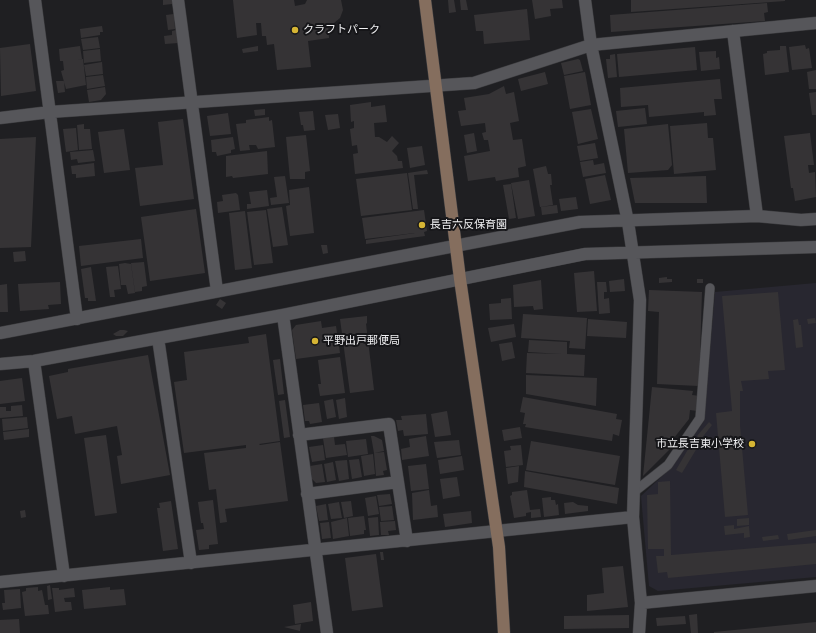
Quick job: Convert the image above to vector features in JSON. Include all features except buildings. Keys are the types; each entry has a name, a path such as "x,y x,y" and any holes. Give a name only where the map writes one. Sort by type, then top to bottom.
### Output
{"street":[{"path":"35,0 77,319"},
{"path":"178,0 217,292"},
{"path":"425,0 460,279 496,532 504,633"},
{"path":"585,0 591,45 634,253 640,300 633,517 641,603 639,633"},
{"path":"0,118 50,112 474,83 591,45 816,23"},
{"path":"734,31 757,216"},
{"path":"0,333 580,222 628,222 757,216 801,220 816,219"},
{"path":"0,364 34,361 283,315 585,254 816,247"},
{"path":"283,315 327,633"},
{"path":"158,338 191,563"},
{"path":"34,361 64,576"},
{"path":"299,435 389,424 407,541"},
{"path":"307,494 398,482"},
{"path":"0,582 315,551 633,517"},
{"path":"641,603 816,586"}],"lane":[{"path":"634,492 668,465 700,418 710,288"}],"shaded area":[{"name":"市立長吉東小学校","path":"816,283 816,577 658,591 649,586 641,496 672,467 704,421 715,292"}],"place":[{"name":"クラフトパーク","path":"295,30"},
{"name":"長吉六反保育園","path":"422,225"},
{"name":"平野出戸郵便局","path":"315,341"},
{"name":"市立長吉東小学校","path":"752,444"}]}
